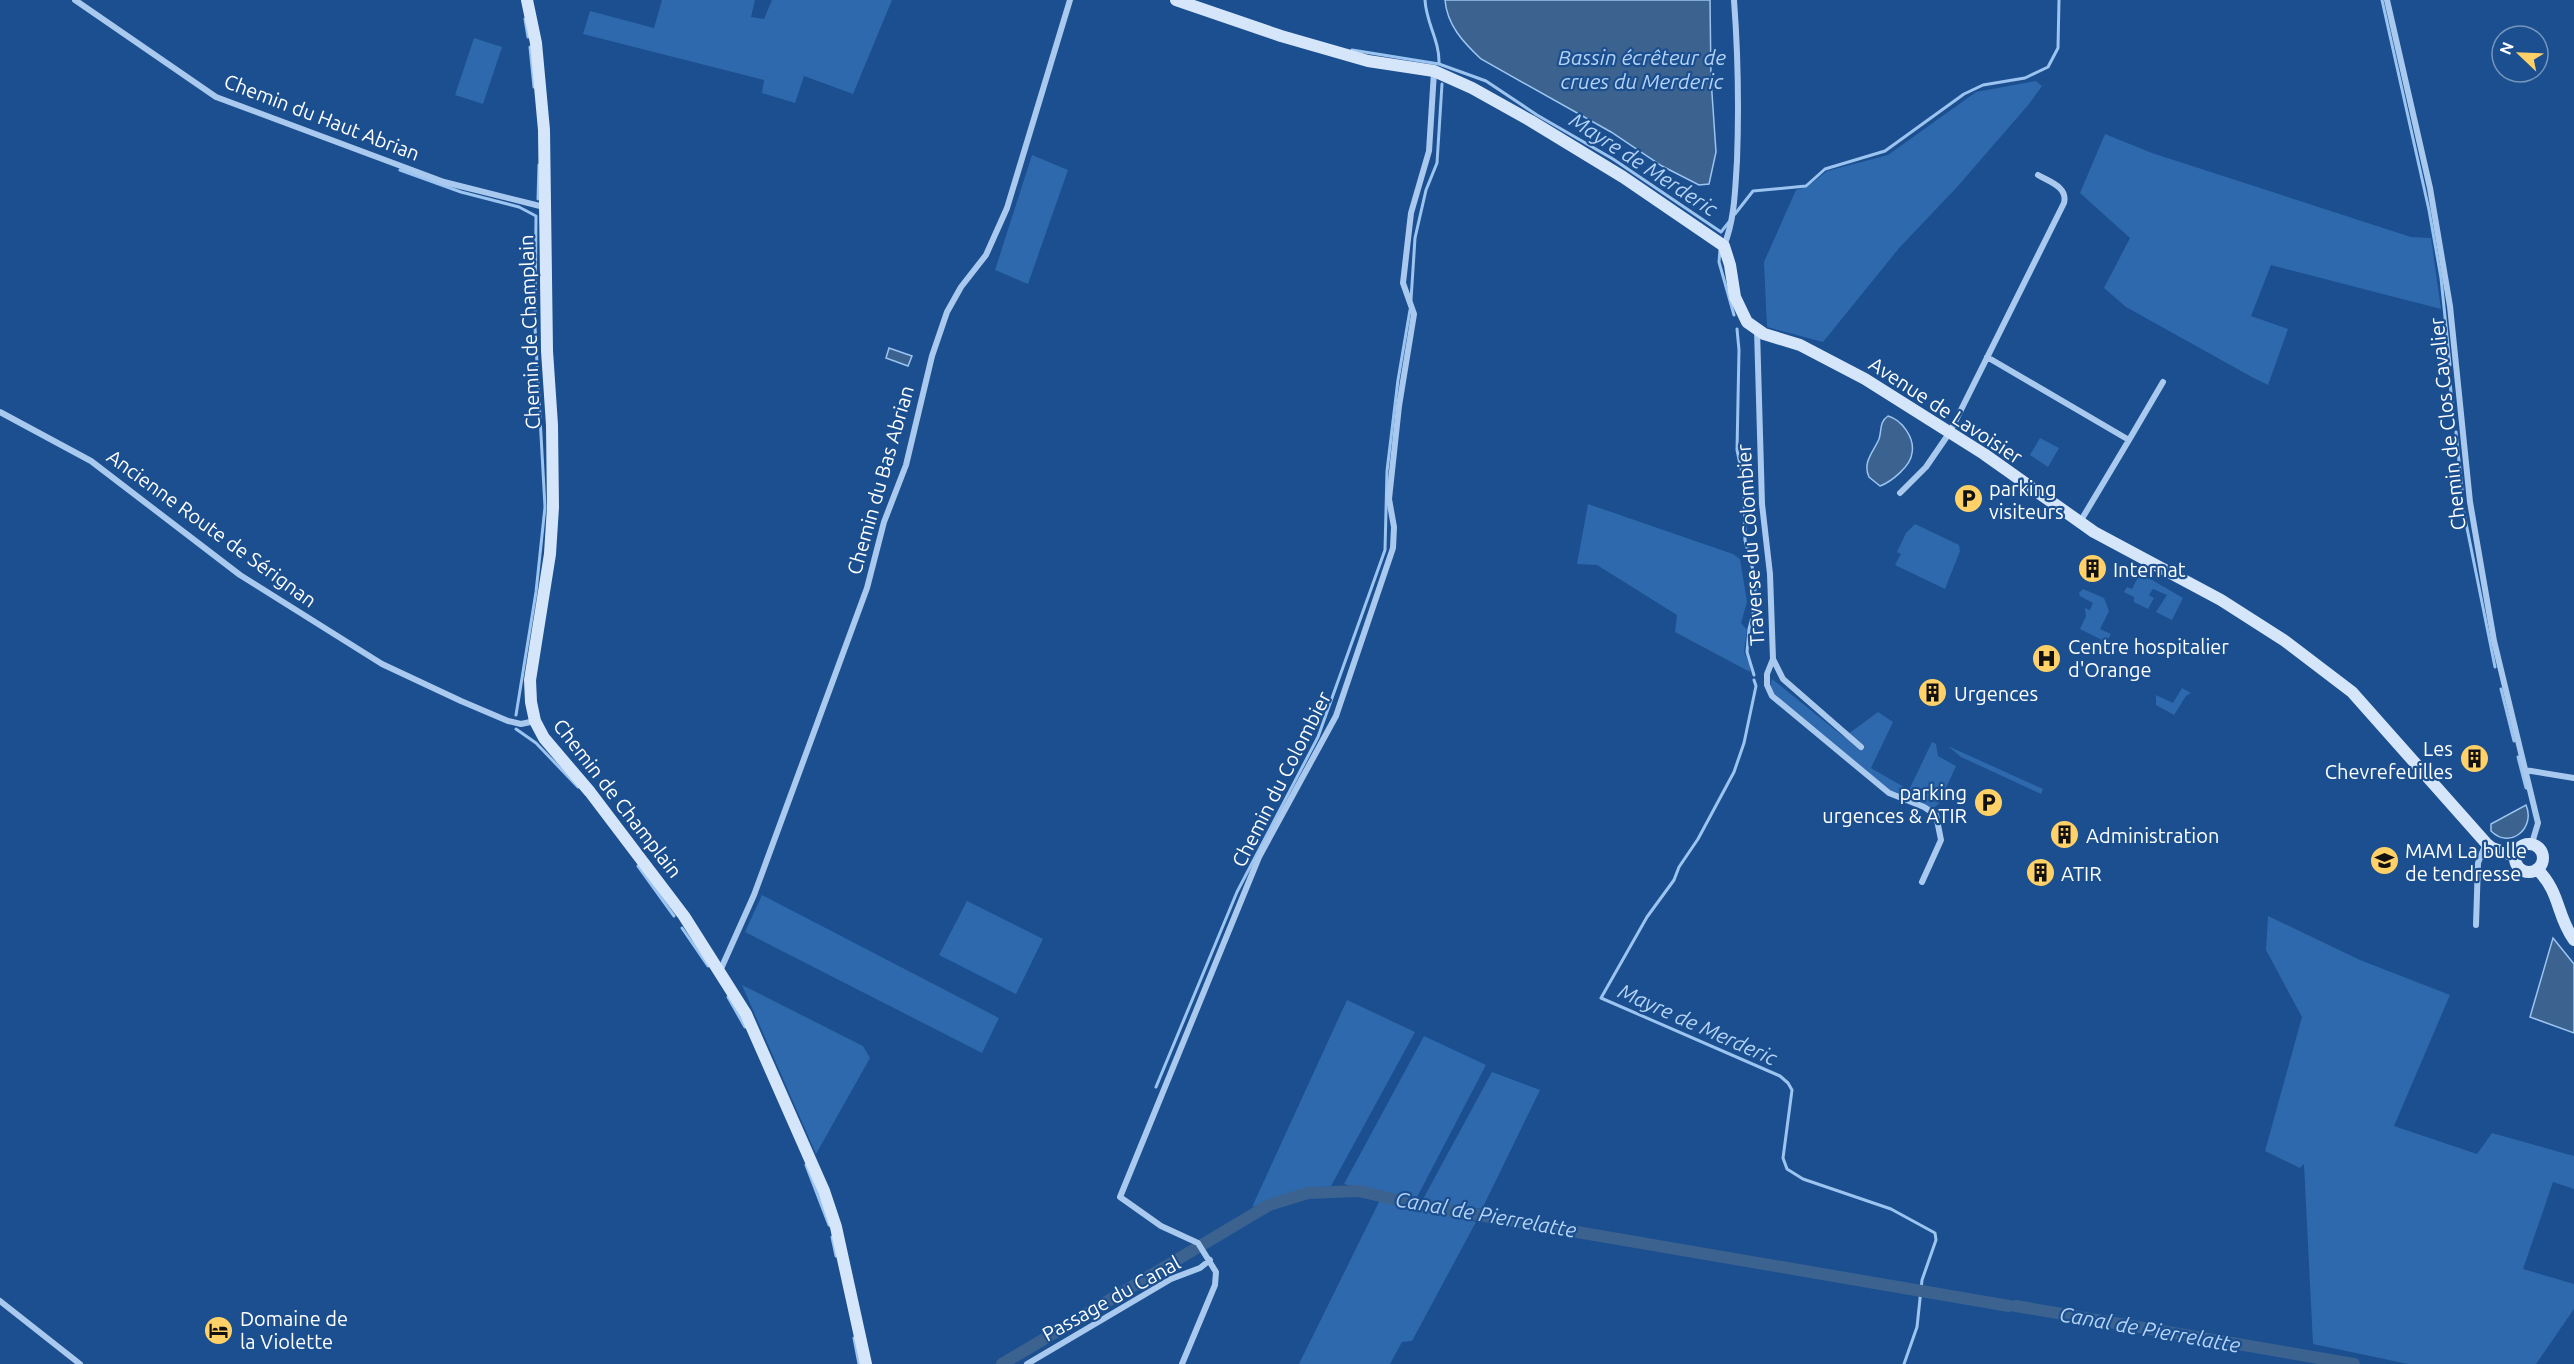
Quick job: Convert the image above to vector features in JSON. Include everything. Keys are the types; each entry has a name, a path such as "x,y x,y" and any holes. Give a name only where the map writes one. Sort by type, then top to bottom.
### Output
{"street":[{"name":"Chemin du Haut Abrian","path":"75,0 216,97 444,182 544,207"},
{"name":"Chemin de Champlain","path":"527,0 536,43 544,130 547,351 552,425 553,507 550,554 530,680 535,721 544,738 590,792 684,916 746,1014 824,1191 836,1227 866,1364"},
{"name":"Chemin du Bas Abrian","path":"719,972 754,895 867,588 884,522 906,465 932,356 946,312 961,287 986,255 1007,208 1070,0"},
{"path":"1176,0 1214,15 1368,61 1434,71 1472,88 1623,177 1721,244 1730,265 1735,297 1747,322 1757,330"},
{"path":"1721,244 1731,223 1733,212 1738,138 1734,0"},
{"name":"Chemin de Clos Cavalier","path":"2387,0 2430,188 2450,306 2470,502 2494,641 2538,823 2532,843"},
{"name":"Chemin du Colombier","path":"1182,1364 1215,1286 1216,1272 1198,1243 1161,1226 1120,1197 1259,857 1336,716 1393,548 1394,527 1389,499 1399,406 1414,314 1403,283 1411,213 1429,151 1434,71"},
{"path":"1900,493 1926,467 1950,432 2064,202 2066,195 2063,189 2038,174"},
{"name":"Avenue de Lavoisier","path":"1757,330 1800,345 1865,379 1950,432 2079,522 2239,610 2335,677 2352,692 2486,843 2492,848 2515,856 2520,869 2529,872 2537,870 2554,889 2563,920 2574,940"},
{"name":"Traverse du Colombier","path":"1757,330 1762,504 1770,574 1773,659 1767,686 1772,696 1889,793 1924,807 1936,815 1941,840 1922,882"},
{"path":"1987,357 2129,440"},
{"path":"2079,522 2163,382"},
{"name":"Ancienne Route de Sérignan","path":"0,412 91,461 240,574 382,664 508,721 521,724 535,721"},
{"path":"1773,659 1783,679 1861,747"},
{"path":"2525,770 2574,777"},
{"path":"2476,925 2478,863 2481,849 2486,843"},
{"path":"2515,856 2519,848 2532,843 2540,848 2544,857 2537,870"},
{"name":"Passage du Canal","path":"1027,1364 1171,1279 1200,1268 1210,1260"},
{"path":"0,1301 80,1364"}],"shaded area":[{"path":"662,0 755,0 751,17 764,19 772,0 892,0 853,94 804,76 795,103 762,93 764,80 583,34 590,11 654,28"},
{"path":"474,38 502,47 483,104 455,95"},
{"path":"2036,81 2042,86 2029,104 1958,186 1900,247 1823,342 1767,327 1764,262 1796,190 1807,187 1827,171 1888,155 1976,92"},
{"path":"2105,134 2152,153 2411,237 2431,238 2441,309 2271,265 2251,316 2288,329 2268,385 2250,376 2126,307 2104,288 2130,238 2080,193"},
{"path":"1032,155 1068,170 1028,284 995,270"},
{"path":"2040,438 2059,448 2048,467 2030,455"},
{"path":"1588,504 1733,554 1740,559 1747,602 1741,623 1747,630 1744,652 1750,665 1750,672 1675,632 1677,615 1597,565 1577,564"},
{"path":"1915,524 1959,545 1960,551 1945,589 1895,565 1901,554 1897,552 1906,533"},
{"path":"2140,573 2183,598 2172,620 2156,612 2167,595 2153,589 2149,595 2154,598 2148,609 2134,602 2134,597 2124,592 2127,587 2132,589"},
{"path":"2083,589 2104,598 2109,611 2100,629 2111,634 2106,642 2080,629 2086,616 2085,608 2090,610 2093,603 2080,596 2079,593"},
{"path":"1772,679 1844,737 1878,712 1893,722 1871,768 1909,790 1932,742 1936,744 1938,756 1956,766 1939,803 1932,810 1890,792 1774,695 1770,687"},
{"path":"2182,688 2191,693 2186,696 2174,715 2156,705 2156,695 2173,703"},
{"path":"1948,746 2043,789 2041,794 1961,757"},
{"path":"762,895 999,1018 982,1053 745,932"},
{"path":"967,901 1043,939 1016,994 939,955"},
{"path":"2268,916 2360,960 2450,995 2394,1126 2477,1154 2492,1133 2574,1156 2574,1189 2553,1182 2523,1269 2574,1284 2574,1309 2536,1364 2408,1364 2313,1344 2304,1164 2300,1168 2265,1151 2302,1017 2266,950"},
{"path":"742,985 863,1046 870,1058 816,1154"},
{"path":"1347,1000 1415,1032 1331,1186 1305,1189 1252,1207"},
{"path":"1424,1036 1486,1065 1414,1203 1344,1184"},
{"path":"1492,1072 1540,1090 1482,1209 1422,1201"},
{"path":"1380,1200 1476,1222 1412,1341 1402,1342 1390,1364 1299,1364"}],"water":[{"name":"Bassin écrêteur de crues du Merderic","path":"1445,0 1710,0 1711,79 1716,152 1709,184 1699,185 1662,166 1611,132 1481,59 1462,39 1453,25"},
{"path":"889,348 912,356 908,366 886,358"},
{"path":"1888,416 1898,421 1906,430 1911,441 1912,453 1900,473 1880,486 1869,477 1867,466 1879,439 1882,424"},
{"path":"2526,805 2527,821 2519,834 2506,838 2491,831 2491,824"},
{"path":"2553,938 2574,964 2574,1033 2530,1017"}],"waterway":[{"name":"Mayre de Merderic","path":"1425,0 1439,64 1486,81 1537,115 1613,159 1721,232"},
{"path":"1735,214 1753,191 1806,186 1825,169 1885,151 1964,94 1983,85 2025,78 2048,67 2058,48 2059,0"},
{"path":"2382,0 2429,210 2441,278 2450,365"},
{"path":"525,19 528,37"},
{"path":"530,47 534,87"},
{"path":"1352,50 1439,64"},
{"path":"1411,300 1415,238 1426,190 1437,163 1442,84"},
{"path":"538,199 539,165"},
{"path":"400,170 461,192 519,207 536,216 535,327 545,507 536,592 516,715"},
{"path":"1721,232 1729,222"},
{"name":"Mayre de Merderic","path":"1720,249 1719,262 1734,315"},
{"path":"1156,1087 1237,892 1318,737 1385,550 1387,471 1398,380 1410,310"},
{"name":"Mayre de Merderic","path":"1737,329 1739,350 1737,450 1744,483 1745,540 1755,578 1755,606 1749,629 1747,652 1754,675"},
{"path":"2450,382 2453,414"},
{"path":"2456,432 2462,490"},
{"path":"2464,513 2495,667"},
{"name":"Mayre de Merderic","path":"1754,680 1756,686 1744,743 1734,772 1698,839 1679,867 1674,880 1647,917 1601,998 1780,1076 1792,1090 1783,1158 1787,1169 1803,1179 1891,1209 1935,1233 1936,1240 1922,1280 1917,1327 1904,1364"},
{"path":"2501,689 2514,741"},
{"path":"516,729 536,743 578,787"},
{"path":"2518,757 2526,788"},
{"path":"638,866 674,916"},
{"path":"682,928 708,966"},
{"path":"728,997 745,1027"},
{"path":"806,1165 829,1225"},
{"name":"Canal de Pierrelatte","path":"1002,1364 1269,1205 1308,1193 1359,1191 1414,1204 2009,1306"},
{"path":"832,1237 836,1256"},
{"name":"Canal de Pierrelatte","path":"2016,1306 2354,1364"},
{"path":"854,1338 859,1364"}],"place":[{"name":"parking visiteurs","path":"1968,499"},
{"name":"Internat","path":"2092,569"},
{"name":"Centre hospitalier d'Orange","path":"2047,658"},
{"name":"Urgences","path":"1933,693"},
{"name":"Les Chevrefeuilles","path":"2474,759"},
{"name":"parking urgences & ATIR","path":"1988,803"},
{"name":"Administration","path":"2065,835"},
{"name":"MAM La bulle de tendresse","path":"2384,861"},
{"name":"ATIR","path":"2040,873"},
{"name":"Domaine de la Violette","path":"219,1330"}]}
